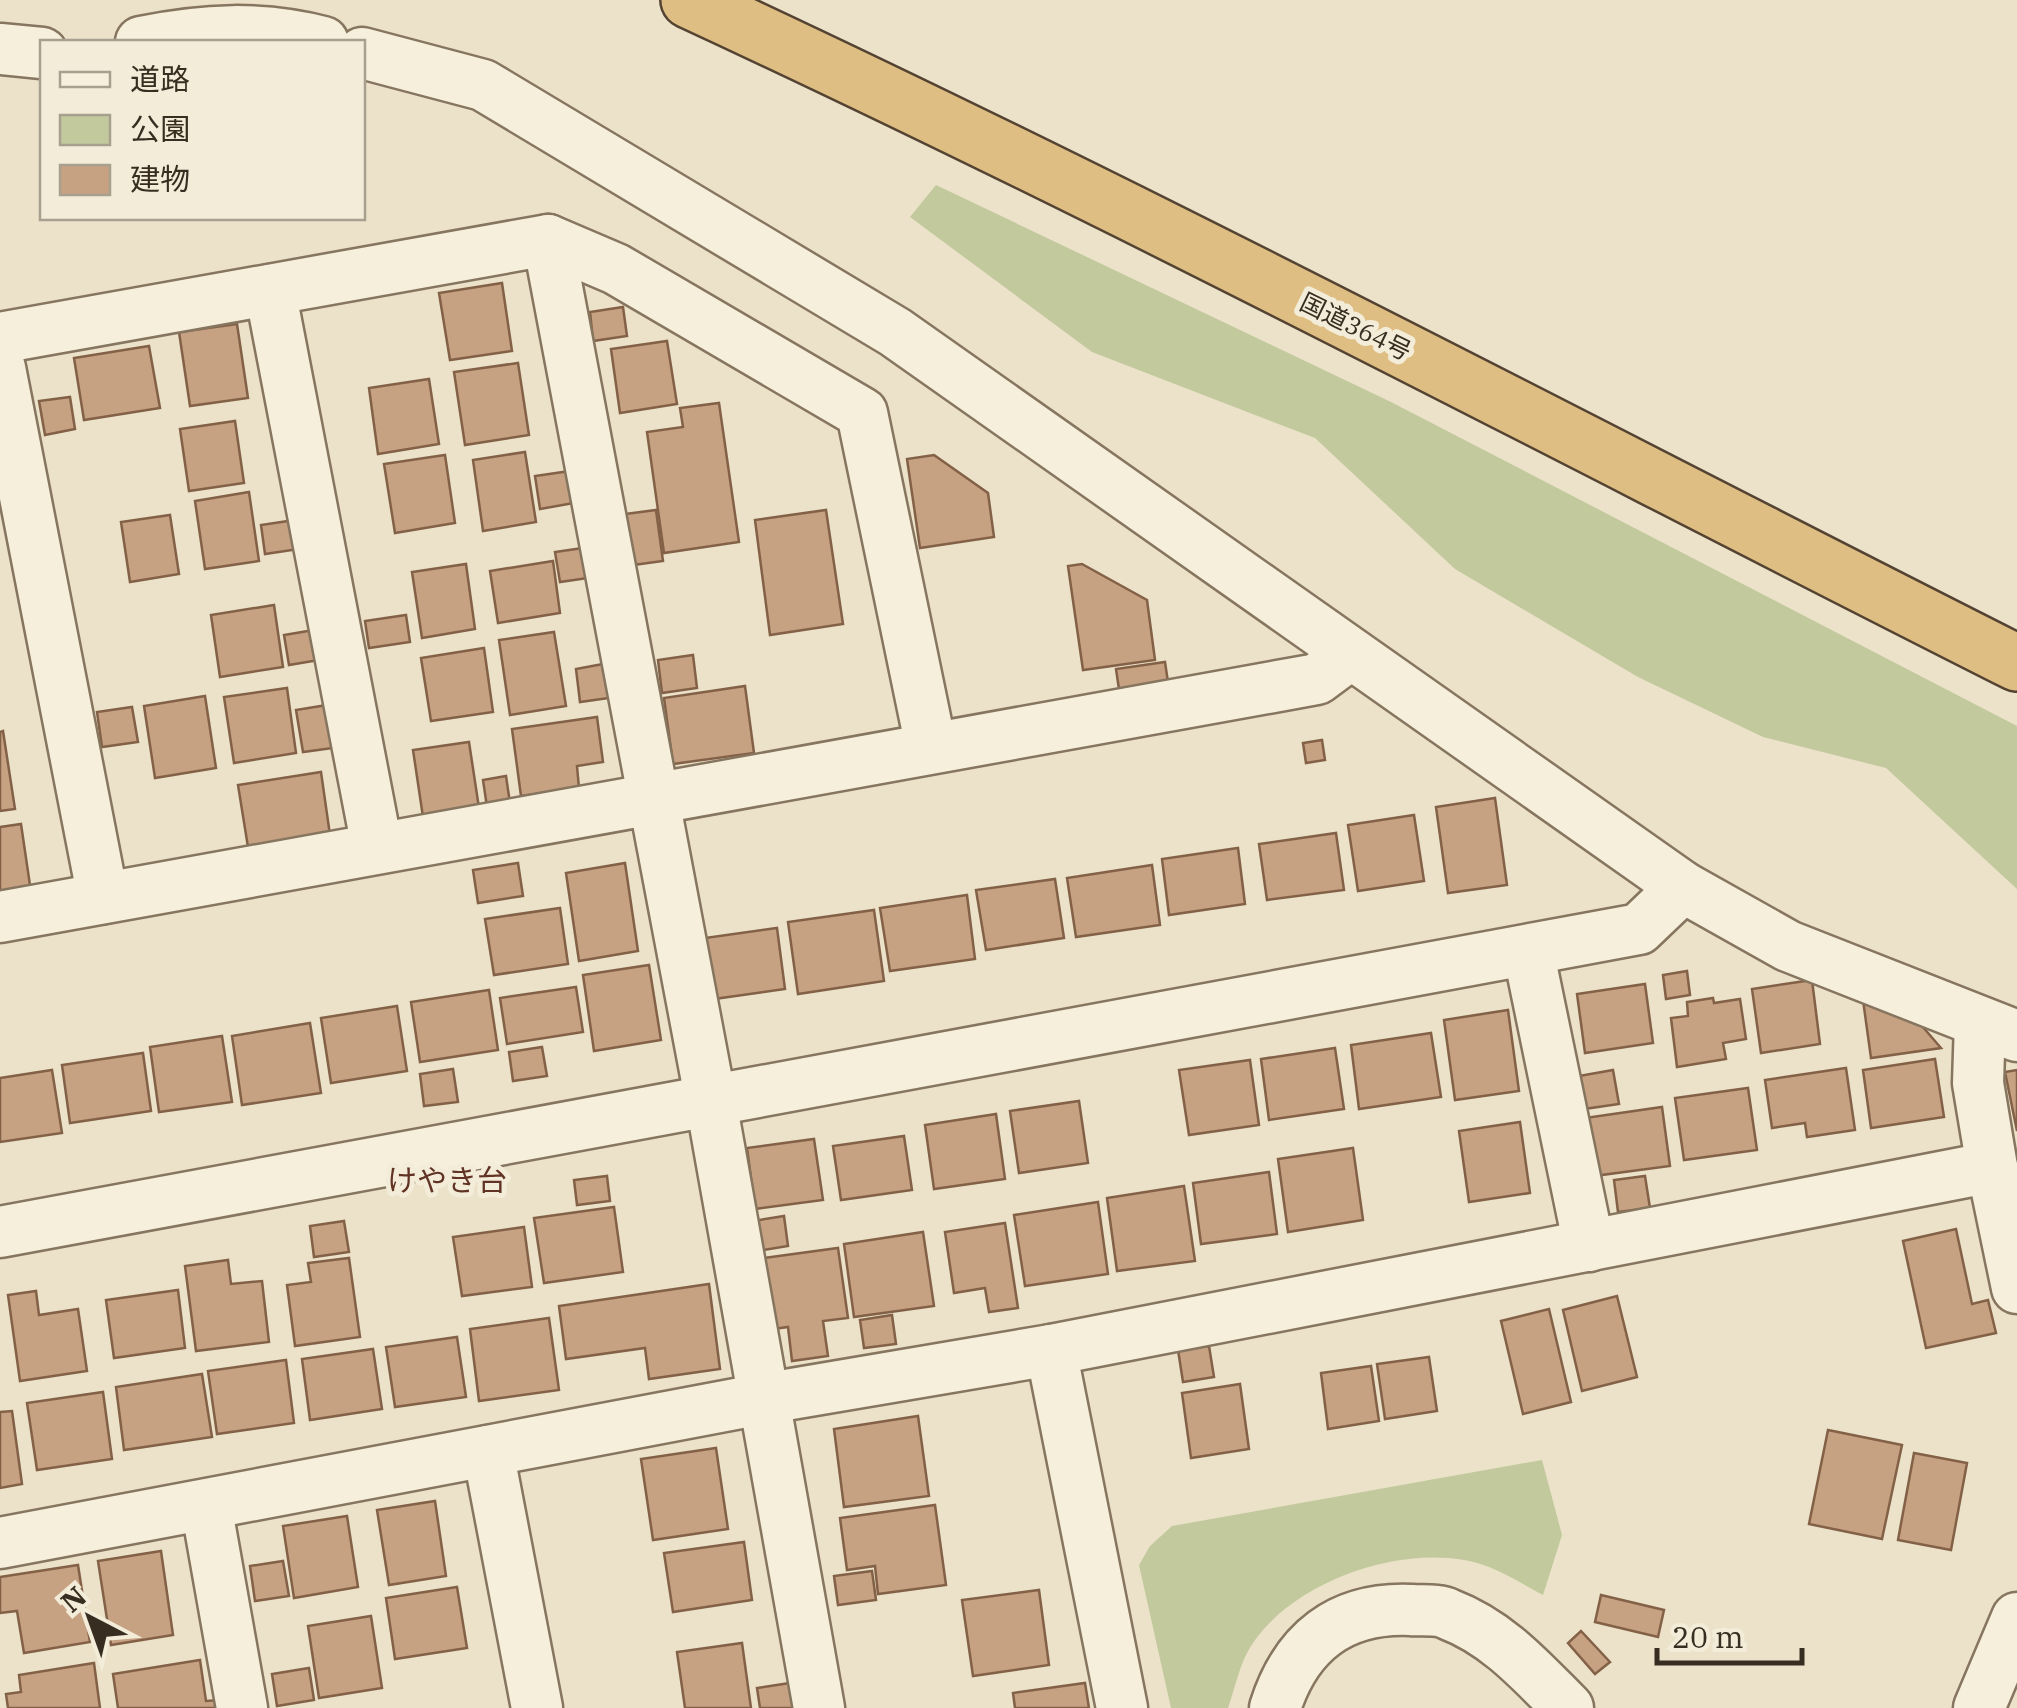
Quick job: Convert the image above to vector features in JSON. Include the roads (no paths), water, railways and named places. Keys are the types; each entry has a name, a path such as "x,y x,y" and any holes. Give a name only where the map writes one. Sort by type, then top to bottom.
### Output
{"highway":[{"name":"国道364号","path":"689,0 856,77 1551,421 2017,663"}],"street":[{"path":"151,40 189,32 278,30 316,40"},
{"path":"0,49 40,53"},
{"path":"365,54 483,85 895,332 1348,656 1683,887 1788,946 1999,1029 1978,1083 2017,1288"},
{"path":"0,338 548,240 616,269 862,413 931,748"},
{"path":"548,240 655,796 819,1708"},
{"path":"270,290 377,847"},
{"path":"0,368 103,898"},
{"path":"0,917 1317,679 1348,656"},
{"path":"0,1232 1639,929 1683,887"},
{"path":"1528,950 1589,1246"},
{"path":"0,1543 762,1399 1052,1350 1992,1167"},
{"path":"1052,1350 1122,1708"},
{"path":"488,1451 537,1708"},
{"path":"206,1505 242,1708"},
{"path":"1275,1708 1286,1675 1322,1631 1379,1609 1445,1612 1506,1646 1568,1708"},
{"path":"1980,1708 2017,1618"}],"district":[{"name":"けやき台","path":"447,1179"}]}
